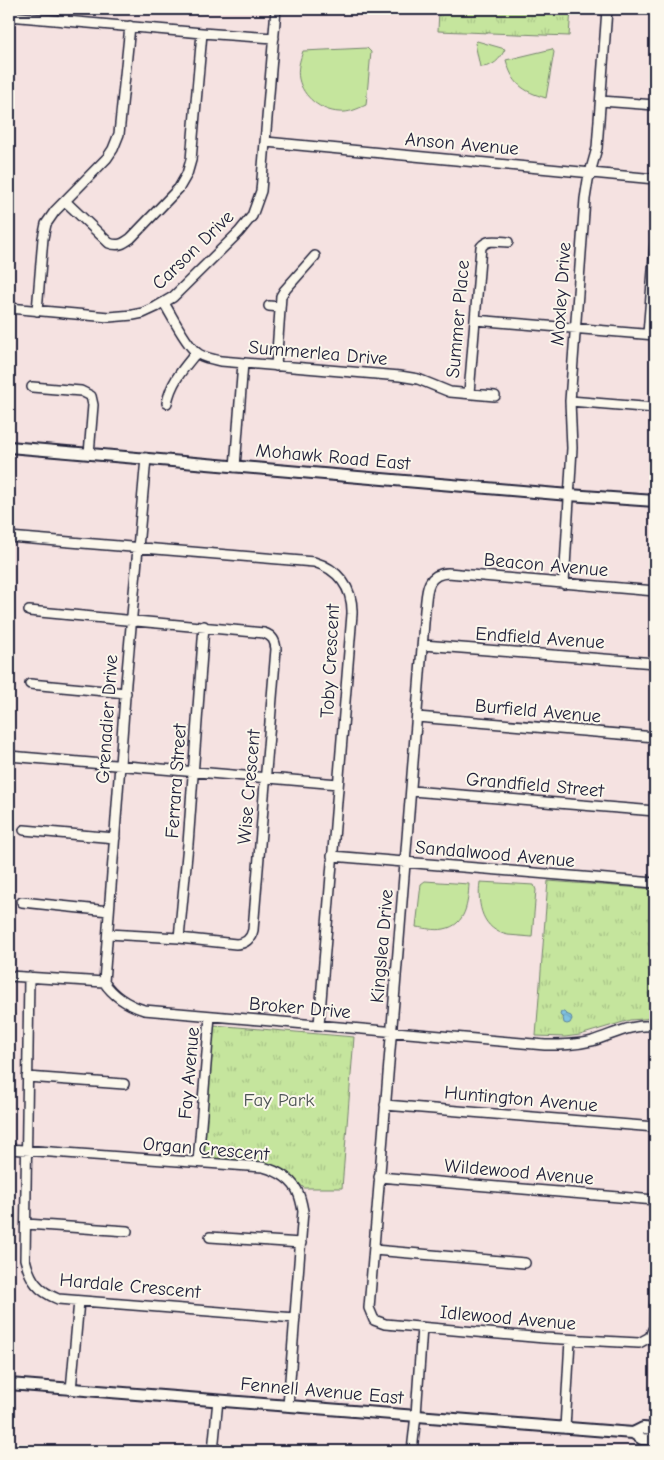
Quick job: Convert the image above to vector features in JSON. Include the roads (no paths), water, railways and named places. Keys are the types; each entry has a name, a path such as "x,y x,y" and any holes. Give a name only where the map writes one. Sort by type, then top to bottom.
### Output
{"main road":[{"name":"Mohawk Road East","path":"9,447 655,501"},
{"name":"Fennell Avenue East","path":"9,1384 633,1433 642,1439 655,1440"},
{"name":"Fennell Avenue East","path":"633,1433 643,1428 655,1429"}],"street":[{"path":"64,9 64,21"},
{"name":"Carson Drive","path":"9,308 98,317 143,313 172,297 239,232 252,216 261,192 276,9"},
{"name":"Moxley Drive","path":"564,584 572,448 570,401 575,328 585,203 590,173 597,149 607,9"},
{"path":"9,16 274,38"},
{"path":"37,311 45,227 50,217 107,158 116,142 120,126 130,26"},
{"path":"65,201 110,244 118,245 125,243 131,238 179,188 191,160 202,33"},
{"path":"601,101 655,105"},
{"name":"Anson Avenue","path":"266,142 655,179"},
{"name":"Summer Place","path":"469,393 481,247 489,241 508,242"},
{"path":"475,320 652,334 655,245"},
{"path":"276,366 280,298 315,256"},
{"path":"164,303 196,353 169,391 167,403"},
{"path":"269,306 280,307"},
{"name":"Summerlea Drive","path":"196,353 213,359 243,363 418,378 450,392 495,396"},
{"path":"235,467 243,363"},
{"path":"32,387 81,392 91,396 93,406 89,454"},
{"path":"570,401 655,408"},
{"name":"Grenadier Drive","path":"104,982 114,838 146,458"},
{"name":"Toby Crescent","path":"9,537 314,562 324,565 340,577 350,592 353,606 319,1025"},
{"name":"Beacon Avenue","path":"434,577 448,573 655,591"},
{"name":"Kingslea Drive","path":"374,1320 369,1308 379,1177 428,589 434,577"},
{"name":"Wise Crescent","path":"30,611 264,633 270,635 274,641 276,650 266,779 253,930 250,937 243,943 236,944 179,938 108,934"},
{"name":"Ferrara Street","path":"179,938 204,626"},
{"name":"Endfield Avenue","path":"423,645 655,663"},
{"path":"30,684 126,693"},
{"name":"Burfield Avenue","path":"417,718 655,737"},
{"path":"9,756 338,784"},
{"name":"Grandfield Street","path":"412,791 655,810"},
{"path":"24,830 114,838"},
{"name":"Sandalwood Avenue","path":"332,856 655,883"},
{"path":"22,902 109,911"},
{"path":"9,976 104,982"},
{"name":"Hardale Crescent","path":"29,977 25,1259 31,1278 42,1290 58,1299 295,1318"},
{"name":"Broker Drive","path":"104,982 123,1001 144,1010 391,1032 565,1045 593,1040 612,1032 636,1026 655,1026"},
{"name":"Fay Avenue","path":"198,1162 210,1016"},
{"path":"27,1077 124,1084"},
{"name":"Huntington Avenue","path":"385,1105 655,1127"},
{"name":"Organ Crescent","path":"9,1149 263,1167 288,1178 299,1195 303,1211 288,1406"},
{"name":"Wildewood Avenue","path":"379,1177 655,1200"},
{"path":"26,1224 127,1231"},
{"path":"210,1236 301,1244"},
{"path":"374,1250 525,1263"},
{"path":"71,1390 79,1301"},
{"name":"Idlewood Avenue","path":"374,1320 384,1324 570,1340 639,1343 650,1337 654,1327 655,1303"},
{"path":"412,1451 422,1327"},
{"path":"565,1428 570,1340"},
{"path":"213,1451 218,1400"}],"water":[{"path":"561,1012 571,1016 570,1023 564,1023 560,1015"}],"park label":[{"name":"Fay Park","path":"279,1100"}]}
